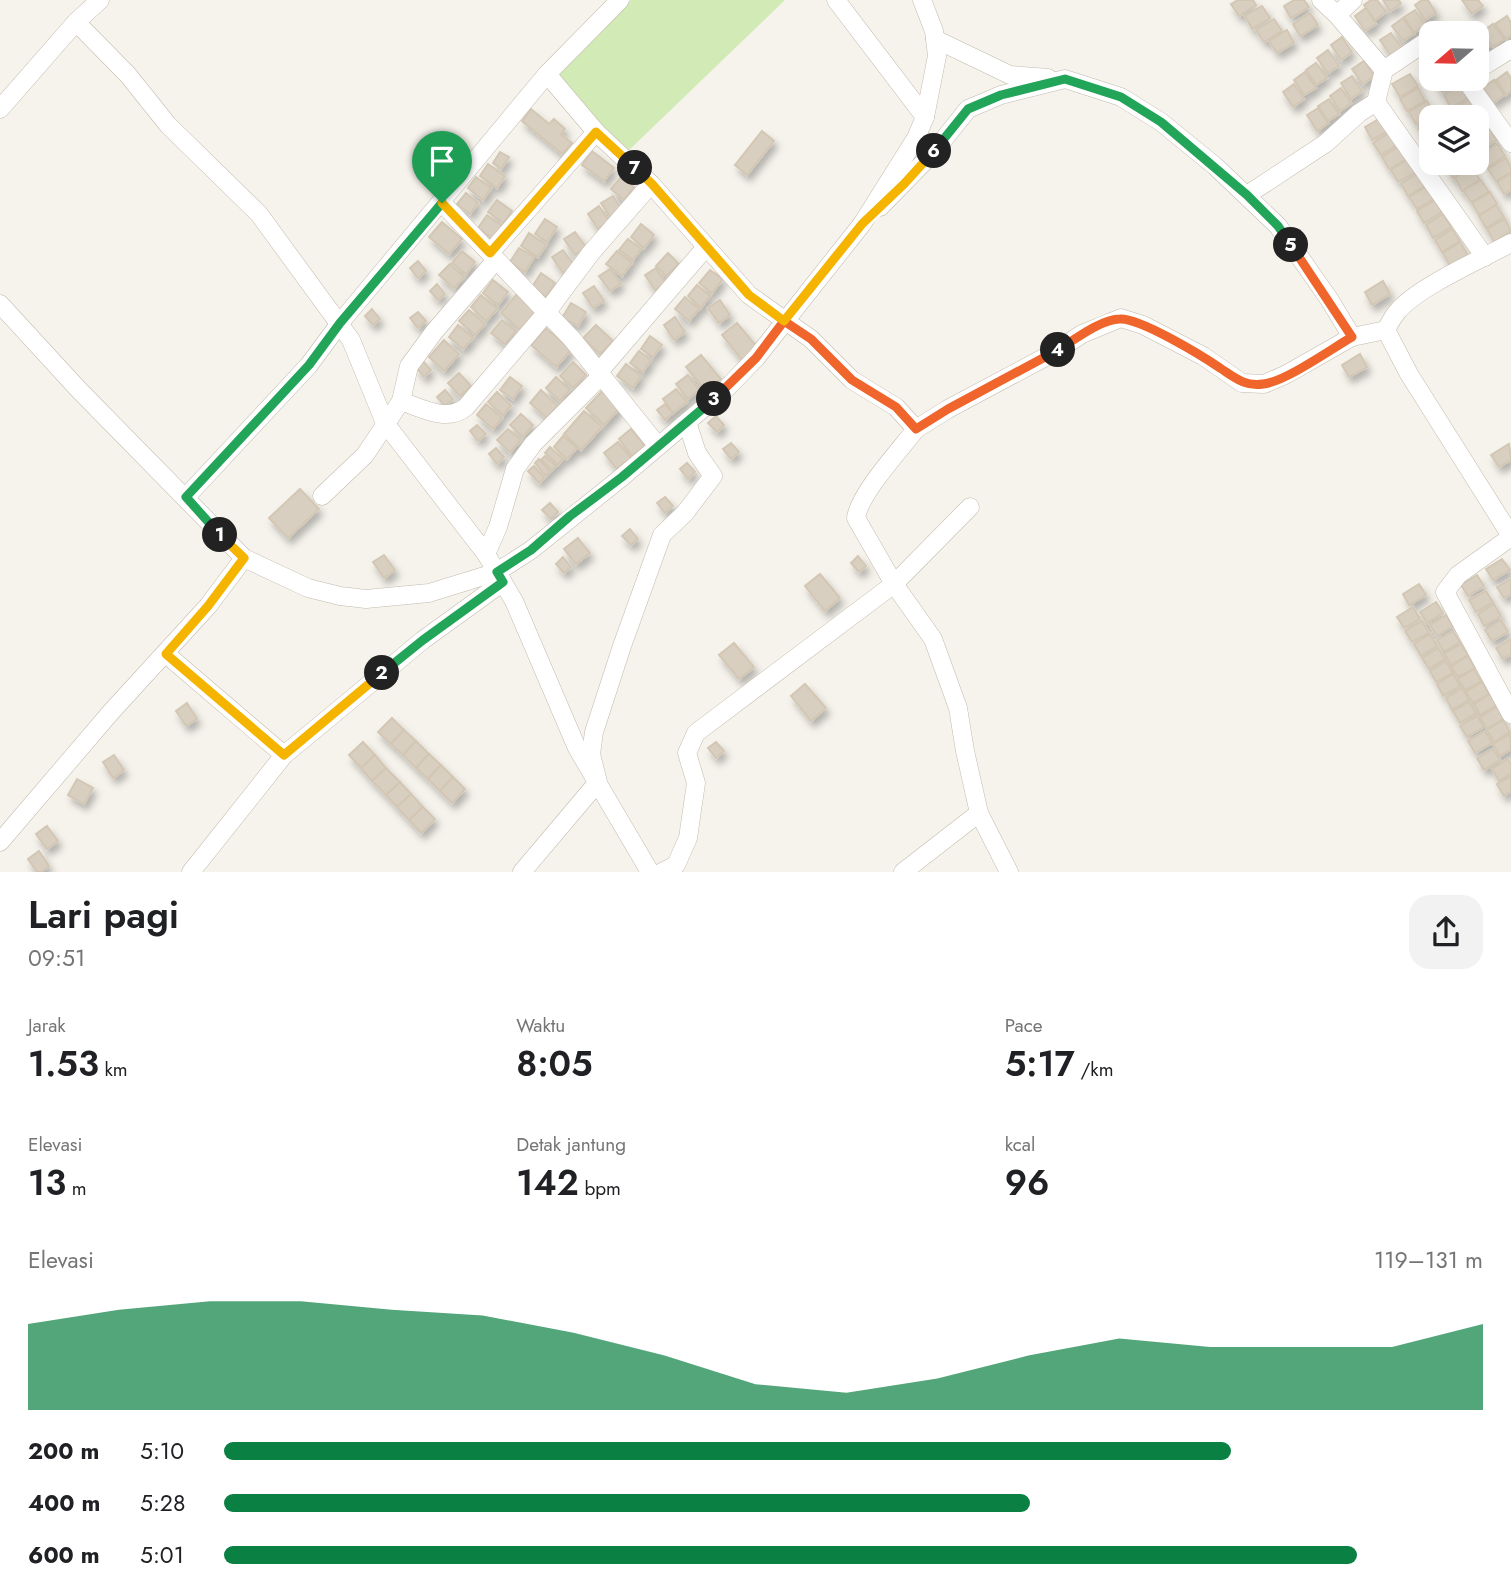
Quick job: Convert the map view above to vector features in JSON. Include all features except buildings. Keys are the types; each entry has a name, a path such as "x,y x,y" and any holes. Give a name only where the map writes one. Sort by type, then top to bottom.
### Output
{"street":[{"path":"0,109 76,22 100,0"},
{"path":"186,497 309,365 340,323 547,74 620,0"},
{"path":"836,0 925,117"},
{"path":"862,224 916,138 925,117 937,56 935,38 922,0"},
{"path":"1321,0 1338,15 1384,70"},
{"path":"1338,15 1353,0"},
{"path":"76,22 128,75 168,125 259,214 340,323 355,347 385,423 485,554 514,601 577,748 650,872"},
{"path":"935,38 1010,75 1065,79 1121,97 1161,122 1247,195 1278,226 1352,337"},
{"path":"1247,195 1326,143 1359,113 1376,102 1384,70 1419,46"},
{"path":"1489,63 1511,50"},
{"path":"547,74 596,132 652,184 749,295 811,339 852,380 896,407 916,429"},
{"path":"191,872 284,755 726,389 756,358 862,224 931,155 964,113 1001,95 1065,79"},
{"path":"1474,91 1511,143"},
{"path":"1376,102 1485,257"},
{"path":"322,496 365,455 401,401 409,366 493,256 596,132"},
{"path":"401,401 433,412 459,413 547,313 590,254 652,184"},
{"path":"442,203 572,339 659,446"},
{"path":"1009,872 979,813 958,708 933,639 894,584 860,528 856,515 871,488 916,429 1082,334 1121,318 1143,325 1203,356 1242,383 1264,384 1285,376 1352,337 1386,330 1398,311 1413,298 1511,243"},
{"path":"485,554 498,527 514,469 533,444 600,374 706,247"},
{"path":"0,303 88,399 244,558 308,588 366,599 429,593 500,577"},
{"path":"1386,330 1409,374 1511,537 1458,575 1445,592 1511,714"},
{"path":"598,782 591,754 594,732 646,576 662,535 685,513 713,476 697,453 687,422"},
{"path":"662,872 676,865 688,838 696,783 687,753 696,733 894,584 970,508"},
{"path":"0,842 208,606 244,558"},
{"path":"166,654 284,755"},
{"path":"522,872 598,782"},
{"path":"903,872 979,813"}],"green space":[{"path":"631,0 785,0 626,153 556,76"}],"route":[{"path":"442,203 340,323 309,365 186,497 244,558 208,606 166,654 284,755 423,640 503,582 497,572 531,550 726,389 756,358 784,321 811,339 852,380 896,407 916,429 1082,334 1121,318 1143,325 1203,356 1242,383 1264,384 1285,376 1352,337 1278,226 1215,166 1161,122 1121,97 1065,79 1001,95 964,113 931,155 862,224 784,321 749,295 652,184 596,132 490,253 442,203"}]}
